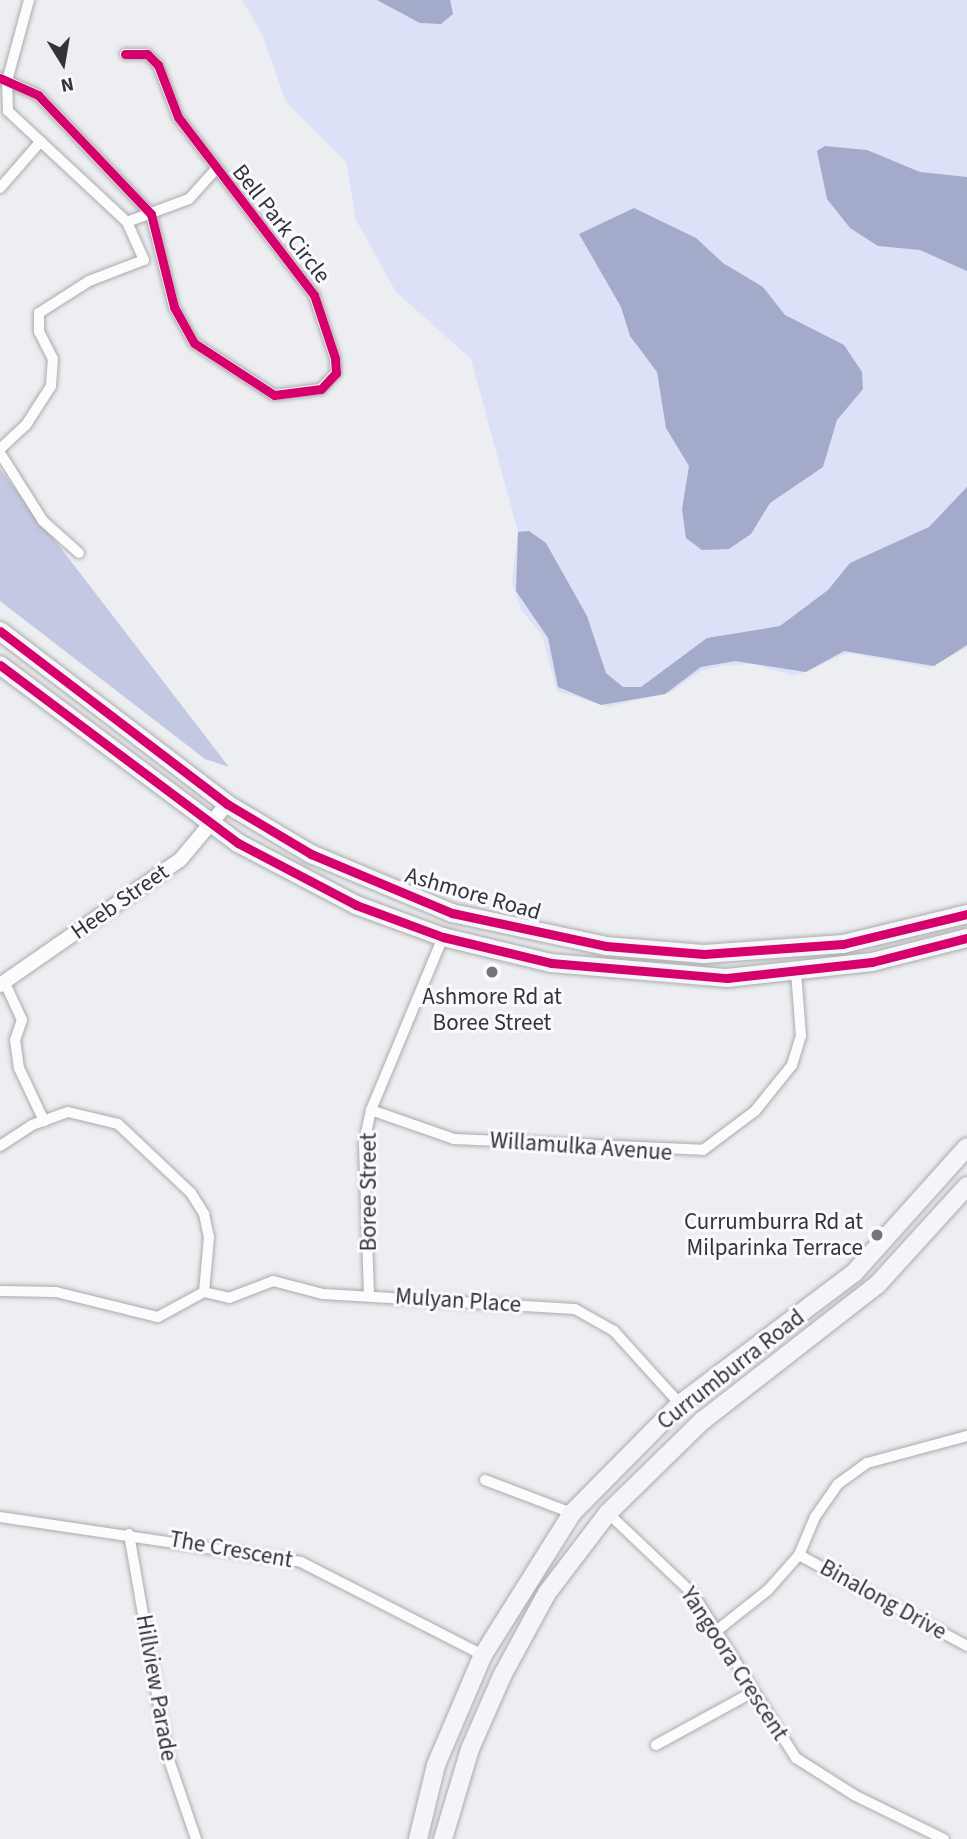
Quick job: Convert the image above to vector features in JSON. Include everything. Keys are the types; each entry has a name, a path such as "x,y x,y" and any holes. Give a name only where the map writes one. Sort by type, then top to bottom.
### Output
{"main road":[{"name":"Ashmore Road","path":"0,631 227,804 365,881 452,913 606,946 768,952 872,939 959,917 967,909"},
{"name":"Ashmore Road","path":"0,665 211,827 301,880 443,937 551,963 653,976 796,972 967,938"},
{"name":"Currumburra Road","path":"418,1839 436,1765 482,1655 572,1513 680,1404 854,1273 967,1146"},
{"name":"Currumburra Road","path":"443,1839 470,1749 503,1674 547,1593 608,1513 702,1421 877,1285 964,1195"}],"street":[{"path":"29,0 4,80 12,119 41,141 127,222 144,260 89,281 40,313 39,332 53,359 51,386 26,425 0,451 43,521 79,553"},
{"name":"Bell Park Circle","path":"4,80 38,95 151,214 174,307 194,342 274,395 321,389 336,373 335,358 314,295 215,170 178,117 158,65 147,54 125,54"},
{"path":"0,188 41,141"},
{"path":"127,222 189,199 215,170"},
{"name":"Heeb Street","path":"2,983 180,860 211,827 227,804"},
{"name":"Boree Street","path":"369,1295 364,1143 371,1110 443,937"},
{"name":"Willamulka Avenue","path":"371,1110 454,1139 703,1150 755,1111 792,1065 801,1036 796,972"},
{"path":"2,983 22,1020 15,1040 19,1068 44,1121"},
{"path":"0,1146 44,1121 68,1112 118,1124 191,1193 209,1237 204,1292 158,1317 56,1292 0,1291"},
{"name":"Mulyan Place","path":"204,1292 229,1298 273,1281 323,1294 575,1309 614,1331 680,1404"},
{"name":"Binalong Drive","path":"715,1632 768,1590 799,1555 815,1517 838,1484 867,1463 967,1436"},
{"path":"485,1480 572,1513"},
{"name":"Yangoora Crescent","path":"608,1513 693,1594 783,1742 813,1771 944,1839"},
{"name":"The Crescent","path":"0,1517 129,1534 301,1562 482,1655"},
{"name":"Hillview Parade","path":"129,1534 168,1757 196,1839"},
{"name":"Binalong Drive","path":"799,1555 967,1646"},
{"path":"656,1745 751,1693"}],"shaded area":[{"path":"242,0 967,0 967,647 930,668 848,653 795,676 752,664 720,666 701,671 670,693 608,707 557,691 542,635 521,610 512,582 518,532 471,359 396,292 356,220 346,162 286,102 262,34"},
{"path":"377,0 450,0 453,14 441,24 420,23"},
{"path":"825,146 867,150 920,172 967,177 967,271 920,250 878,246 850,228 827,199 817,151"},
{"path":"634,208 696,238 723,263 763,287 785,315 844,345 862,372 863,389 837,420 823,467 770,503 751,534 729,549 702,550 686,538 682,509 689,466 666,428 657,372 630,336 621,307 579,234"},
{"path":"0,469 229,767 205,759 0,601"},
{"path":"967,487 967,645 934,666 844,651 806,672 735,661 701,667 665,694 601,705 558,687 548,638 516,591 518,532 529,531 546,543 587,616 606,673 623,687 641,687 707,638 780,626 828,590 850,563 929,527"}],"cycle path":[{"path":"0,78 38,95 151,214 174,307 194,343 274,395 321,389 336,373 335,358 314,295 178,117 158,65 147,54 125,54"},
{"path":"0,631 227,804 311,854 452,913 606,946 704,954 843,944 967,914"},
{"path":"0,665 238,843 356,905 443,937 551,963 727,978 872,962 967,938"}],"place":[{"name":"Ashmore Rd at Boree Street","path":"492,972"},
{"name":"Currumburra Rd at Milparinka Terrace","path":"877,1235"}]}
